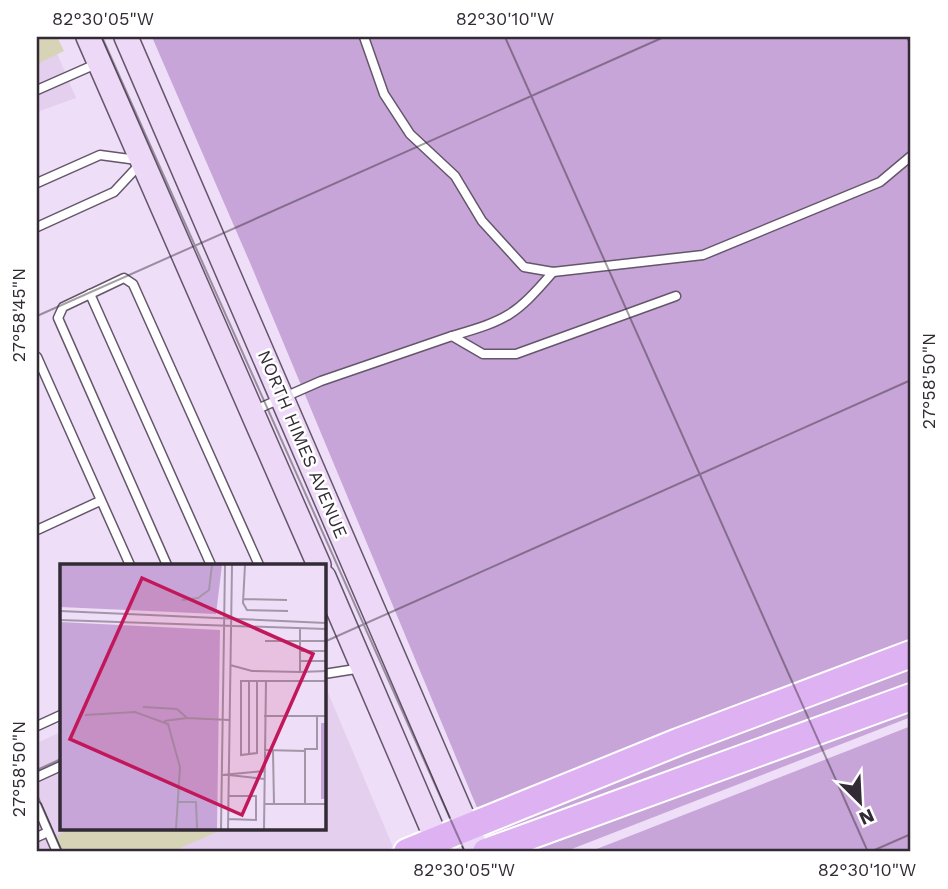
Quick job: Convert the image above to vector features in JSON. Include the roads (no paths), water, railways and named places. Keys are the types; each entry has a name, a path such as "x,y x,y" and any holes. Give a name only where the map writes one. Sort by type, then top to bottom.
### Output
{"main road":[{"path":"407,852 439,846 467,826 911,654"},
{"path":"486,852 911,697"}],"street":[{"name":"NORTH HIMES AVENUE","path":"88,37 318,564"},
{"name":"NORTH HIMES AVENUE","path":"126,37 478,852"},
{"path":"143,161 173,146"},
{"path":"326,582 439,846"}],"lane":[{"path":"364,37 384,94 410,134 455,176 482,221 524,267 553,272 704,255 880,182 911,156"},
{"path":"37,90 99,62"},
{"path":"37,183 100,155 143,161"},
{"path":"37,227 114,192 143,161"},
{"path":"252,411 321,382 503,321 529,300 553,272"},
{"path":"167,564 58,318 59,311 124,278 129,279 258,564"},
{"path":"90,294 211,564"},
{"path":"452,336 484,354 516,355 676,296"},
{"path":"37,357 130,564"},
{"path":"37,530 100,501"},
{"path":"326,674 363,668"},
{"path":"37,726 60,715"},
{"path":"37,777 60,766"},
{"path":"37,806 57,852"},
{"path":"37,837 48,832"}]}
